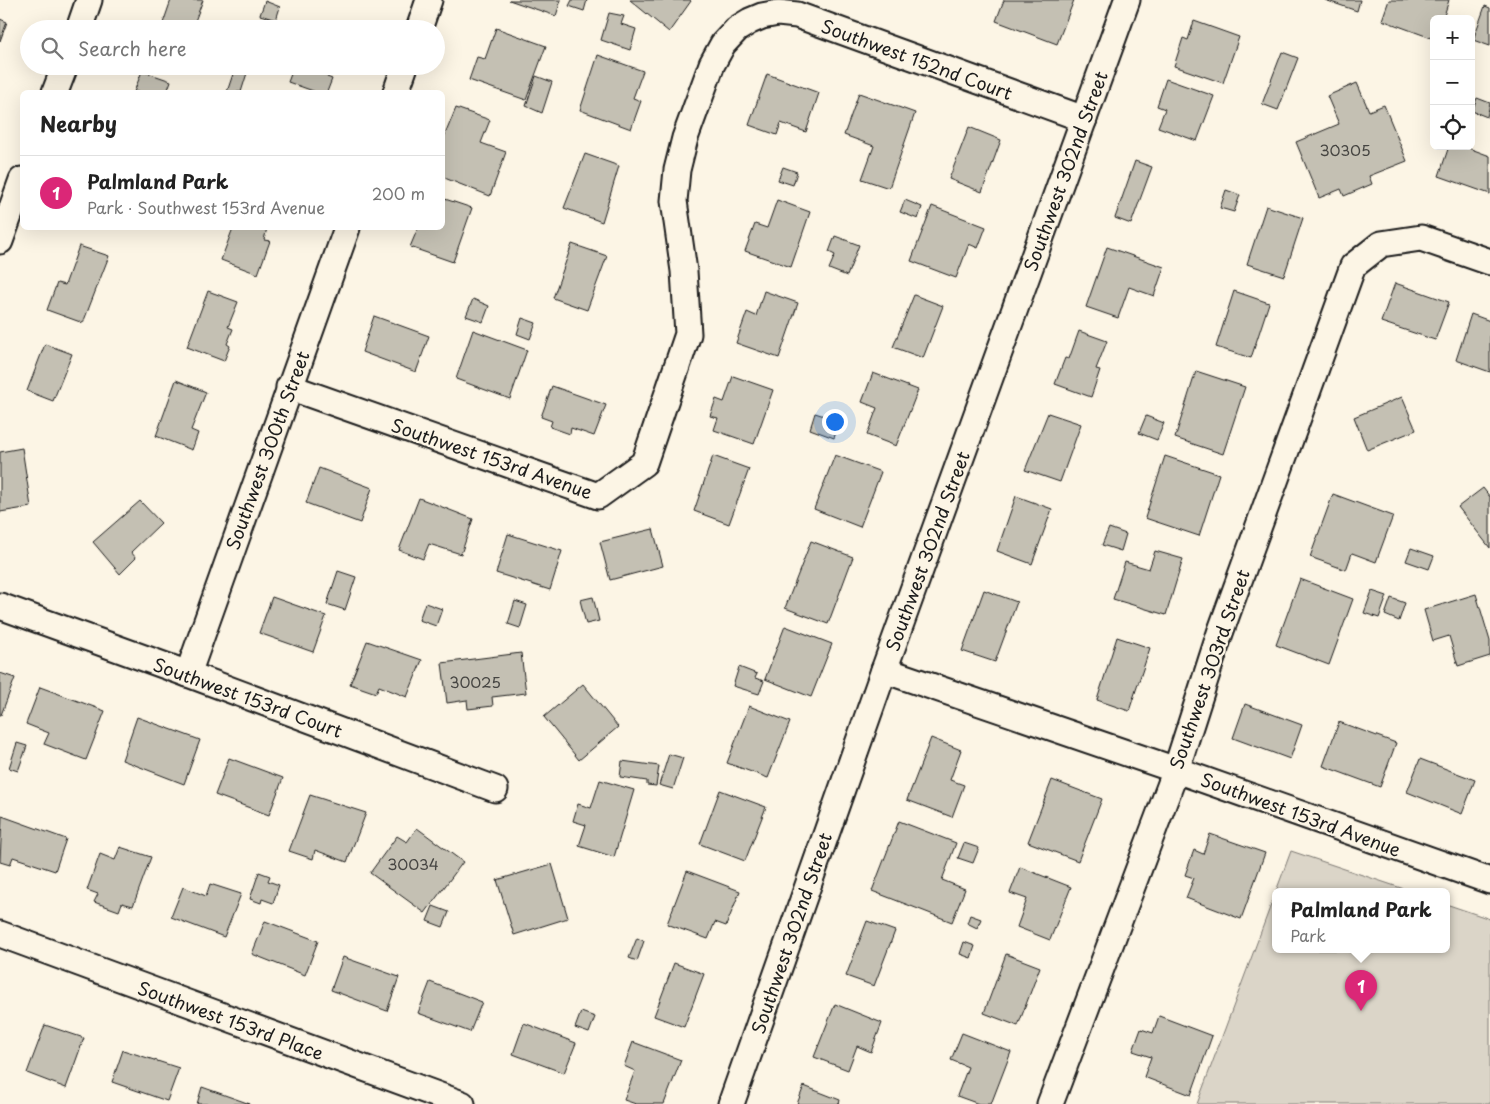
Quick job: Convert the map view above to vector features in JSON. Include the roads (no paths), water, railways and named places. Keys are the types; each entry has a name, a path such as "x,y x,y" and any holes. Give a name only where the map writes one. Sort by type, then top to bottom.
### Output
{"street":[{"path":"82,20 89,0"},
{"path":"422,20 429,0"},
{"name":"Southwest 302nd Street","path":"731,1104 884,670 1127,0"},
{"name":"Southwest 152nd Court","path":"688,334 684,271 674,201 677,170 685,138 712,64 723,44 737,29 750,21 762,16 778,13 797,15 1084,119"},
{"path":"56,90 62,75"},
{"path":"397,90 402,75"},
{"path":"0,241 20,186"},
{"name":"Southwest 300th Street","path":"188,674 346,230"},
{"name":"Southwest 303rd Street","path":"1050,1104 1176,770 1220,633 1352,266 1381,244 1422,238 1490,262"},
{"name":"Southwest 153rd Avenue","path":"289,387 598,496 644,463 688,334"},
{"name":"Southwest 153rd Court","path":"0,606 495,789"},
{"name":"Southwest 153rd Avenue","path":"884,670 1176,770 1490,881"},
{"name":"Southwest 153rd Place","path":"0,934 411,1096 462,1104"}],"place":[{"name":"Palmland Park","path":"1361,1011"}]}
